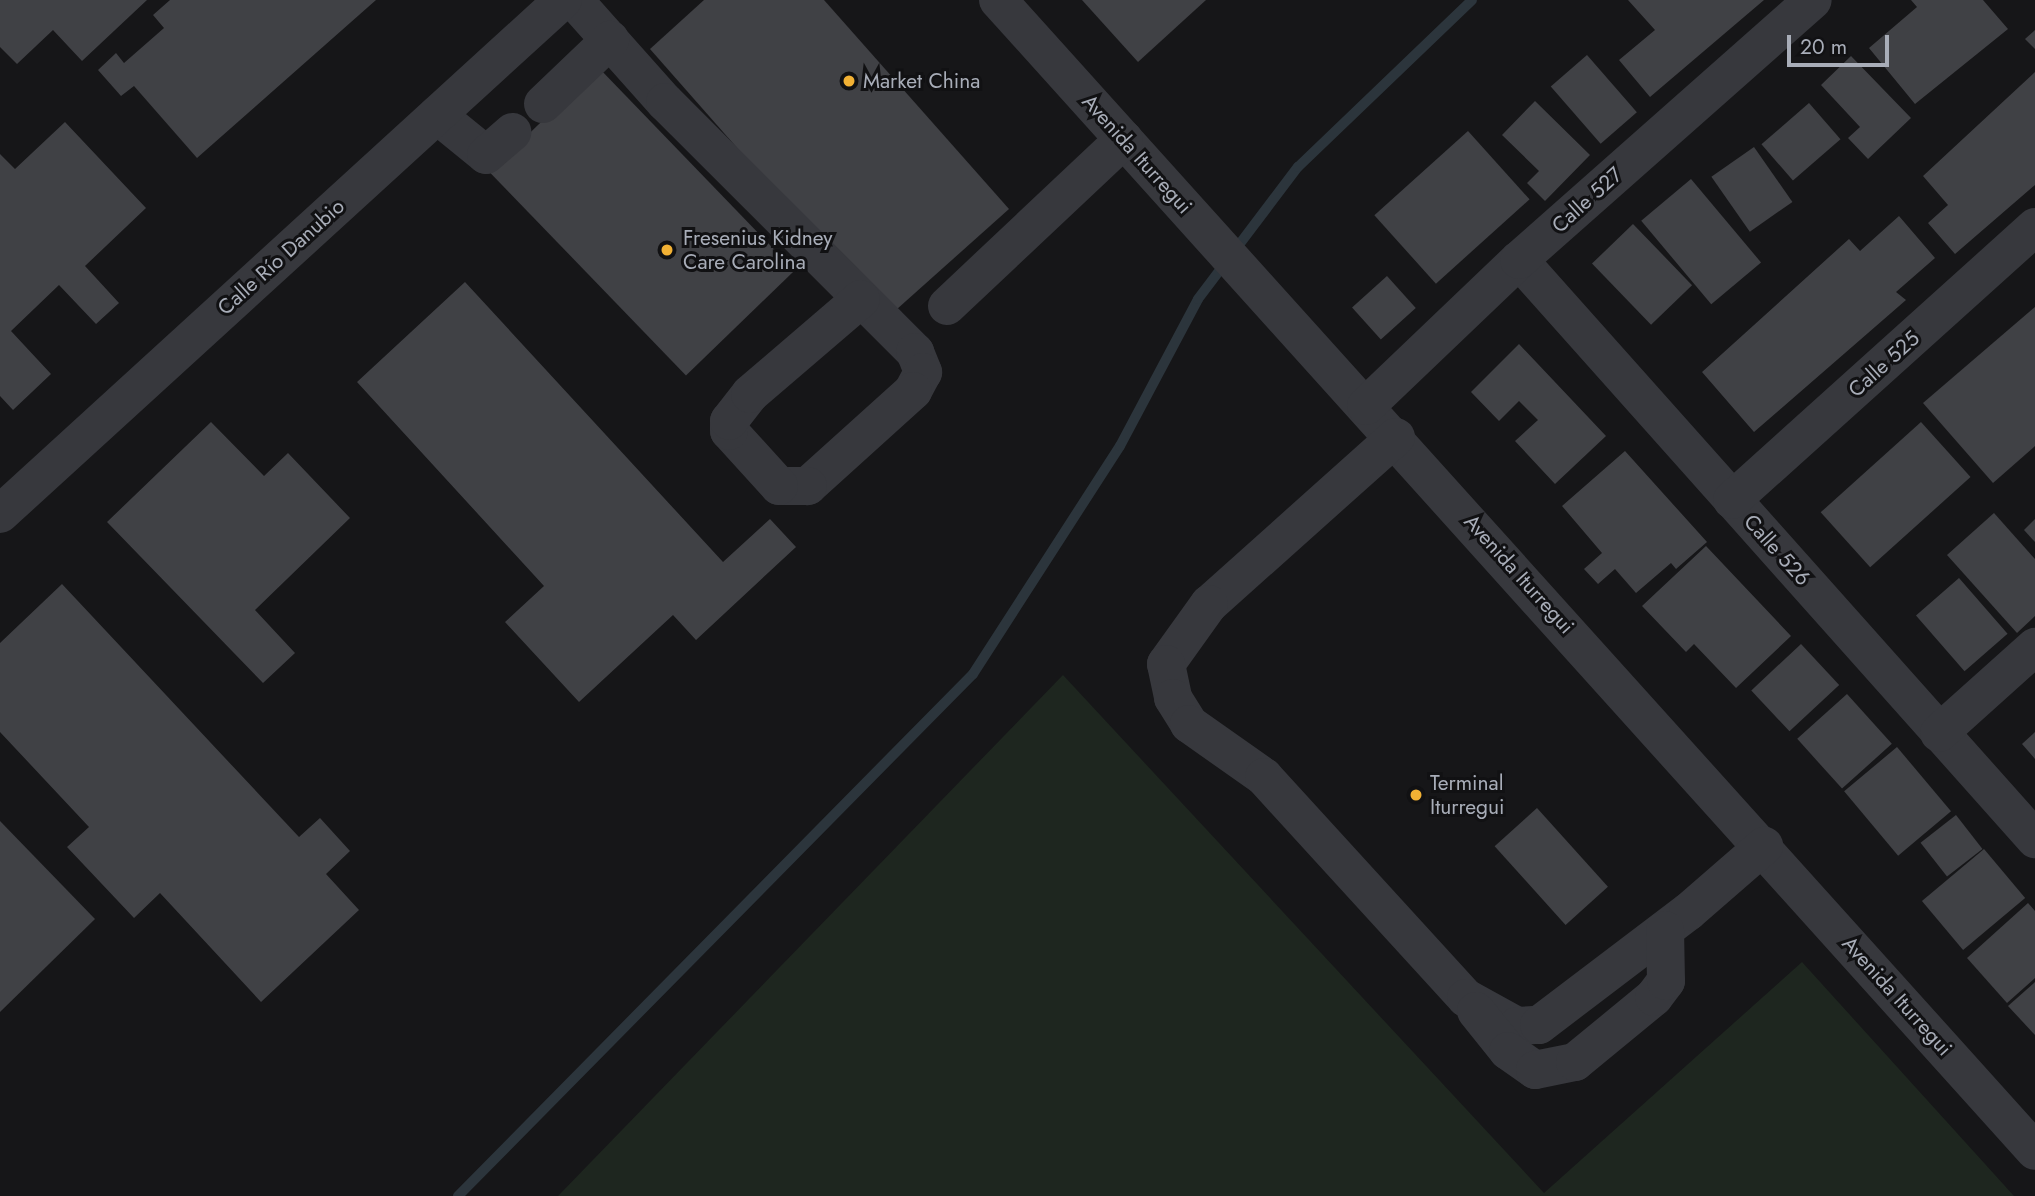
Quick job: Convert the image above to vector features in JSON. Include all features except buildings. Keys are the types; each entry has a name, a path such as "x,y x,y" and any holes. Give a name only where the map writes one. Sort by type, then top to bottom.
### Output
{"street":[{"name":"Calle Río Danubio","path":"0,514 563,0"},
{"path":"574,0 665,102 915,352 923,372 913,391 808,486 779,486 729,431 729,421 750,394 861,299"},
{"name":"Avenida Iturregui","path":"998,0 1764,846 2035,1151"},
{"name":"Calle 527","path":"1366,406 1519,260 1813,0"},
{"path":"543,104 610,40"},
{"path":"437,115 486,155 512,132"},
{"path":"947,306 1124,139"},
{"name":"Calle 525","path":"1732,500 2035,227"},
{"name":"Calle 526","path":"1519,260 2035,839"},
{"path":"1396,438 1209,604 1167,664 1173,698 1189,724 1264,777 1466,998 1508,1051 1535,1070 1575,1062 1654,997 1666,981 1665,930"},
{"path":"1939,733 2035,648"},
{"path":"1466,998 1517,1026 1539,1025 1665,930 1764,846"}],"shaded area":[{"path":"1063,675 1544,1193 1802,962 2014,1196 558,1196"}],"waterway":[{"path":"458,1196 973,674 1120,446 1198,299 1298,167 1472,0"}],"place":[{"name":"Market China","path":"849,81"},
{"name":"Fresenius Kidney Care Carolina","path":"667,250"},
{"name":"Terminal Iturregui","path":"1416,795"}]}
